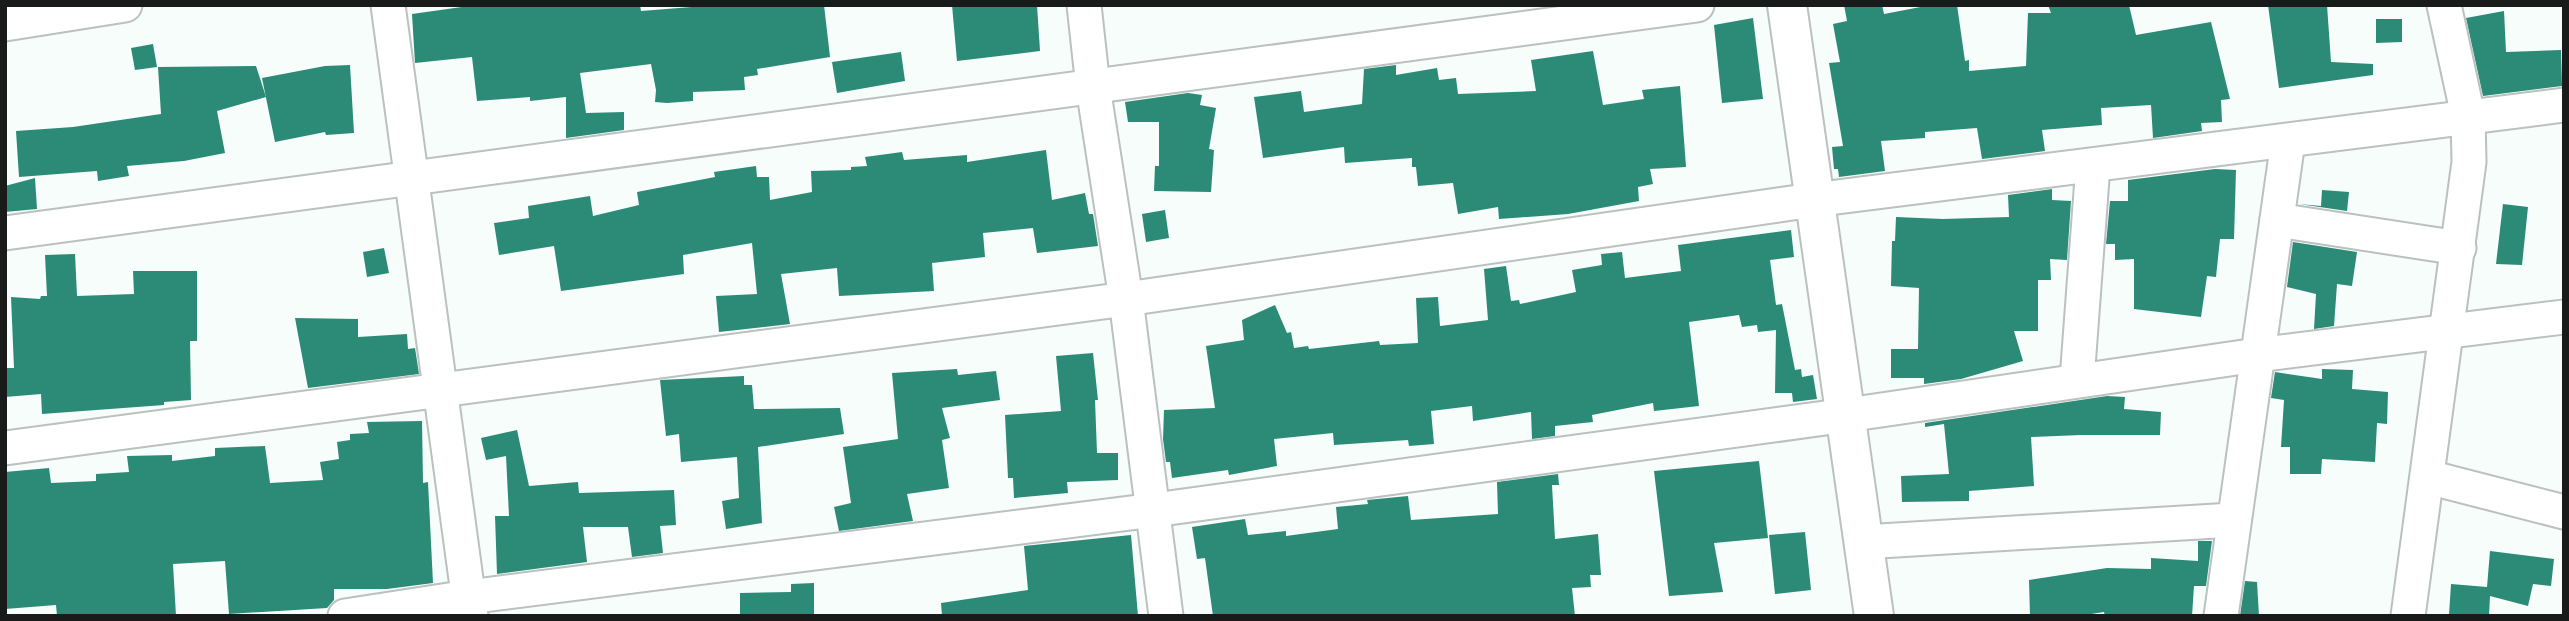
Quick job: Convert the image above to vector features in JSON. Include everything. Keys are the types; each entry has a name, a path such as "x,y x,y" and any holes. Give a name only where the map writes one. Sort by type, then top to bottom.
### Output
{"street":[{"path":"5,23 125,5"},
{"path":"388,5 470,606"},
{"path":"1084,5 1093,87 1126,299 1166,616"},
{"path":"5,233 1697,5"},
{"path":"1787,5 1874,616"},
{"path":"2408,616 2469,162 2468,116 2444,5"},
{"path":"5,448 1126,299 1813,200 2564,105"},
{"path":"2221,616 2288,141"},
{"path":"2077,380 2093,165"},
{"path":"2277,220 2459,248"},
{"path":"345,616 470,606 1847,415 2258,355 2564,317"},
{"path":"2428,477 2564,512"},
{"path":"1863,542 2233,520"}],"building":[{"path":"476,5 640,5 641,11 717,5 824,5 830,57 757,69 758,75 744,77 745,90 693,92 693,101 667,103 655,102 656,90 651,64 580,73 586,113 624,112 624,130 566,138 566,97 530,101 530,97 477,101 472,57 415,63 412,14"},
{"path":"952,5 1037,5 1040,51 957,61"},
{"path":"1844,5 1882,5 1884,14 1931,5 1957,5 1965,61 1969,60 1969,71 2026,66 2028,13 2051,13 2048,5 2129,5 2136,35 2211,22 2230,99 2221,100 2222,122 2201,123 2202,131 2153,138 2151,105 2101,108 2102,125 2042,130 2045,151 1982,159 1977,128 1925,132 1925,138 1881,141 1885,171 1839,177 1838,169 1834,169 1832,147 1843,146 1829,63 1840,62 1833,24 1847,21"},
{"path":"2268,5 2327,5 2331,62 2373,64 2373,75 2279,88"},
{"path":"2504,11 2506,52 2561,50 2562,86 2483,96 2466,18"},
{"path":"1753,18 1763,99 1722,103 1714,25"},
{"path":"2376,19 2402,19 2402,42 2376,43"},
{"path":"153,44 157,67 135,70 131,48"},
{"path":"1593,51 1603,105 1644,99 1642,90 1680,86 1686,167 1650,169 1653,184 1638,187 1639,201 1568,214 1499,219 1498,207 1458,214 1453,183 1418,186 1412,158 1345,163 1344,147 1263,158 1254,97 1301,91 1304,112 1362,104 1364,69 1396,65 1396,75 1437,68 1439,80 1456,78 1458,94 1536,91 1531,60"},
{"path":"901,52 905,81 837,93 832,62"},
{"path":"350,65 354,133 326,135 325,132 275,142 262,78 325,66"},
{"path":"256,66 266,97 217,111 225,153 184,161 127,166 129,176 98,181 97,171 19,177 16,131 73,127 161,114 158,67"},
{"path":"1188,93 1202,95 1200,105 1216,108 1209,149 1214,150 1211,192 1154,191 1155,166 1159,166 1159,122 1128,122 1125,102"},
{"path":"1046,150 1052,200 1085,193 1089,214 1093,214 1098,246 1037,253 1033,228 983,233 985,257 932,263 934,291 839,296 837,268 781,274 790,324 719,332 716,296 757,294 752,243 683,255 684,274 561,291 554,246 499,255 494,223 529,218 528,206 590,196 593,216 639,205 637,192 715,177 714,172 756,166 757,177 769,177 770,200 812,192 811,171 851,170 851,167 867,166 865,157 902,152 904,160 967,155 967,162"},
{"path":"2215,169 2236,170 2234,239 2220,239 2216,277 2207,276 2201,317 2134,309 2134,259 2115,260 2115,244 2106,244 2110,201 2128,201 2128,180"},
{"path":"35,178 37,209 5,212 5,186"},
{"path":"2052,189 2052,200 2071,201 2067,260 2050,259 2051,280 2038,280 2038,331 2014,331 2023,361 1961,379 1924,384 1924,378 1891,378 1891,349 1918,349 1919,288 1891,286 1892,241 1895,241 1896,217 2009,217 2008,195"},
{"path":"2322,190 2349,192 2347,211 2299,204 2321,206"},
{"path":"2503,204 2528,207 2522,265 2496,264"},
{"path":"1165,210 1169,238 1146,242 1142,214"},
{"path":"1791,230 1794,257 1770,260 1776,305 1782,304 1795,370 1801,369 1802,377 1813,375 1817,399 1793,402 1792,393 1775,393 1776,330 1758,332 1757,325 1742,327 1739,315 1689,322 1699,406 1654,411 1653,403 1592,415 1593,422 1555,426 1555,436 1532,439 1531,412 1473,421 1472,406 1431,411 1434,444 1409,446 1408,440 1334,445 1333,433 1274,439 1277,466 1229,475 1228,470 1172,478 1170,462 1166,462 1163,439 1164,410 1215,408 1206,346 1244,340 1242,320 1275,305 1287,333 1291,332 1294,348 1308,346 1309,349 1379,341 1380,345 1418,343 1416,298 1438,297 1440,326 1488,320 1484,269 1506,266 1511,301 1519,300 1520,304 1576,292 1572,270 1602,265 1601,254 1622,252 1625,278 1681,271 1678,245"},
{"path":"2293,242 2357,252 2352,286 2337,284 2334,326 2314,329 2316,294 2287,287"},
{"path":"384,248 389,273 367,277 363,252"},
{"path":"75,254 77,296 134,294 133,271 197,271 197,341 190,341 191,400 164,402 164,405 42,414 41,394 5,397 5,368 14,368 11,297 40,299 41,296 47,296 45,255"},
{"path":"295,318 358,319 358,337 407,334 408,349 415,348 419,374 308,388"},
{"path":"1093,353 1098,400 1095,400 1097,453 1118,453 1118,480 1067,482 1068,493 1014,498 1013,478 1008,478 1005,415 1061,411 1056,356"},
{"path":"957,369 958,375 996,371 1000,400 942,408 950,438 942,440 949,488 907,494 913,521 839,531 834,507 851,503 843,447 898,439 892,373"},
{"path":"2322,369 2353,370 2352,389 2388,392 2387,424 2377,423 2375,462 2322,459 2321,474 2290,474 2290,447 2281,447 2284,400 2271,398 2275,372 2322,379"},
{"path":"744,376 744,385 752,385 754,409 840,408 844,434 758,447 762,523 726,529 722,501 739,498 737,457 681,462 679,434 666,436 660,380"},
{"path":"2107,396 2125,397 2124,409 2161,412 2160,435 2031,437 2034,486 1969,491 1969,501 1902,502 1901,476 1949,474 1944,424 1925,427 1925,423"},
{"path":"422,421 423,483 428,482 433,583 387,589 334,589 334,600 327,608 229,614 225,561 173,564 176,616 57,616 56,605 5,609 5,472 49,468 51,483 96,481 96,474 129,472 127,456 172,455 172,461 215,456 215,448 265,446 270,483 323,480 320,462 339,459 337,442 350,440 350,434 369,433 367,422"},
{"path":"517,430 529,486 578,482 579,493 674,490 676,525 660,526 663,553 632,557 628,527 583,527 587,562 497,574 495,516 509,516 506,456 486,460 481,438"},
{"path":"1759,461 1768,538 1714,543 1723,592 1669,596 1654,471"},
{"path":"1558,474 1559,485 1552,485 1555,539 1598,534 1601,575 1590,575 1591,587 1572,588 1575,616 1213,616 1205,558 1197,559 1192,527 1245,519 1248,535 1286,531 1286,536 1338,529 1336,507 1368,504 1367,500 1408,496 1411,520 1498,514 1497,482"},
{"path":"1805,532 1811,590 1775,594 1769,535"},
{"path":"1131,535 1138,616 942,616 941,603 1028,590 1024,546"},
{"path":"2198,541 2212,541 2206,586 2194,586 2192,616 2105,616 2104,612 2079,616 2030,616 2029,580 2107,568 2151,569 2151,558 2198,561"},
{"path":"2490,551 2554,559 2551,586 2533,584 2528,606 2490,596 2489,616 2449,615 2451,584 2487,587"},
{"path":"2245,581 2257,582 2259,616 2240,616"},
{"path":"814,583 814,616 740,616 740,593 791,592 791,584"}]}
